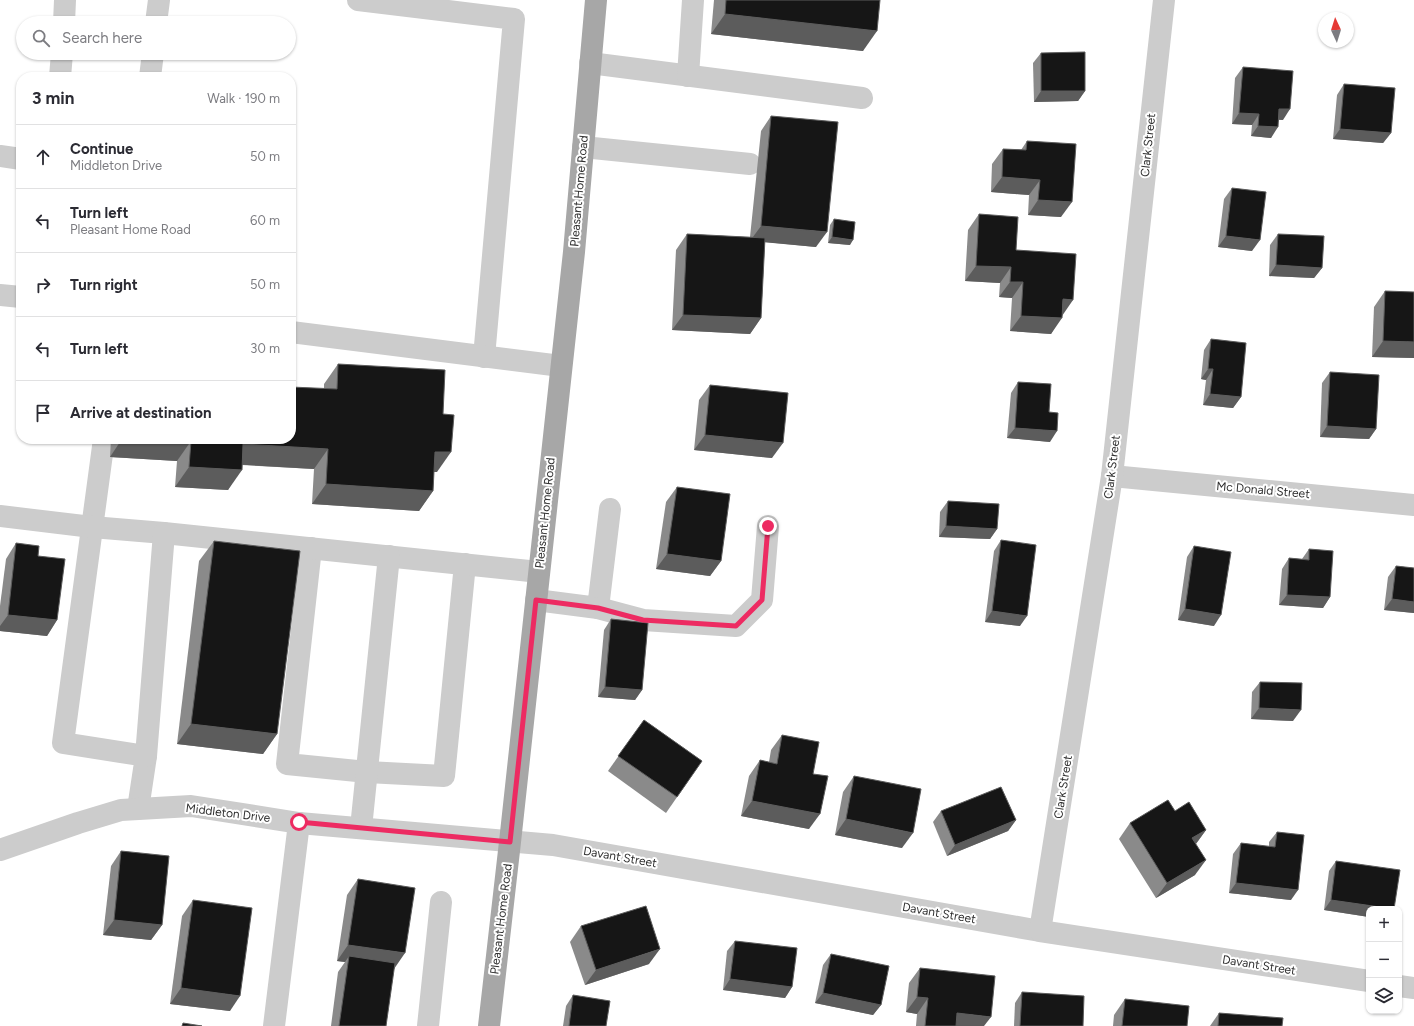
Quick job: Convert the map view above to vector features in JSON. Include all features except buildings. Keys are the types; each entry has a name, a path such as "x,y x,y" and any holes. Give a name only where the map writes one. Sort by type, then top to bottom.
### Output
{"main road":[{"name":"Pleasant Home Road","path":"488,1026 510,842 574,252 596,0"}],"street":[{"path":"64,16 65,0"},
{"path":"157,16 159,0"},
{"path":"358,0 514,19 484,357"},
{"path":"688,76 693,0"},
{"name":"Clark Street","path":"1040,931 1112,476 1164,0"},
{"path":"60,72 61,60"},
{"path":"151,72 152,60"},
{"path":"590,63 862,98"},
{"path":"583,147 750,164"},
{"path":"0,156 16,158"},
{"path":"0,295 16,297"},
{"path":"296,333 561,366"},
{"path":"103,444 63,743 146,756"},
{"name":"Mc Donald Street","path":"1112,476 1414,505"},
{"path":"598,608 610,509"},
{"path":"0,516 92,527 164,533 539,572"},
{"path":"536,600 598,608 643,620 736,626 762,600 768,526"},
{"path":"138,809 146,756 164,533"},
{"path":"311,548 287,764 367,772 444,776 465,564"},
{"path":"361,828 389,556"},
{"name":"Middleton Drive","path":"0,850 121,810 191,806 299,822 510,842"},
{"path":"274,1026 299,822"},
{"name":"Davant Street","path":"510,842 553,845 1040,931 1366,982"},
{"path":"428,1026 441,902"},
{"path":"1402,986 1414,988"}],"route":[{"path":"299,822 510,842 536,600 598,608 643,620 736,626 762,600 768,526"}]}
